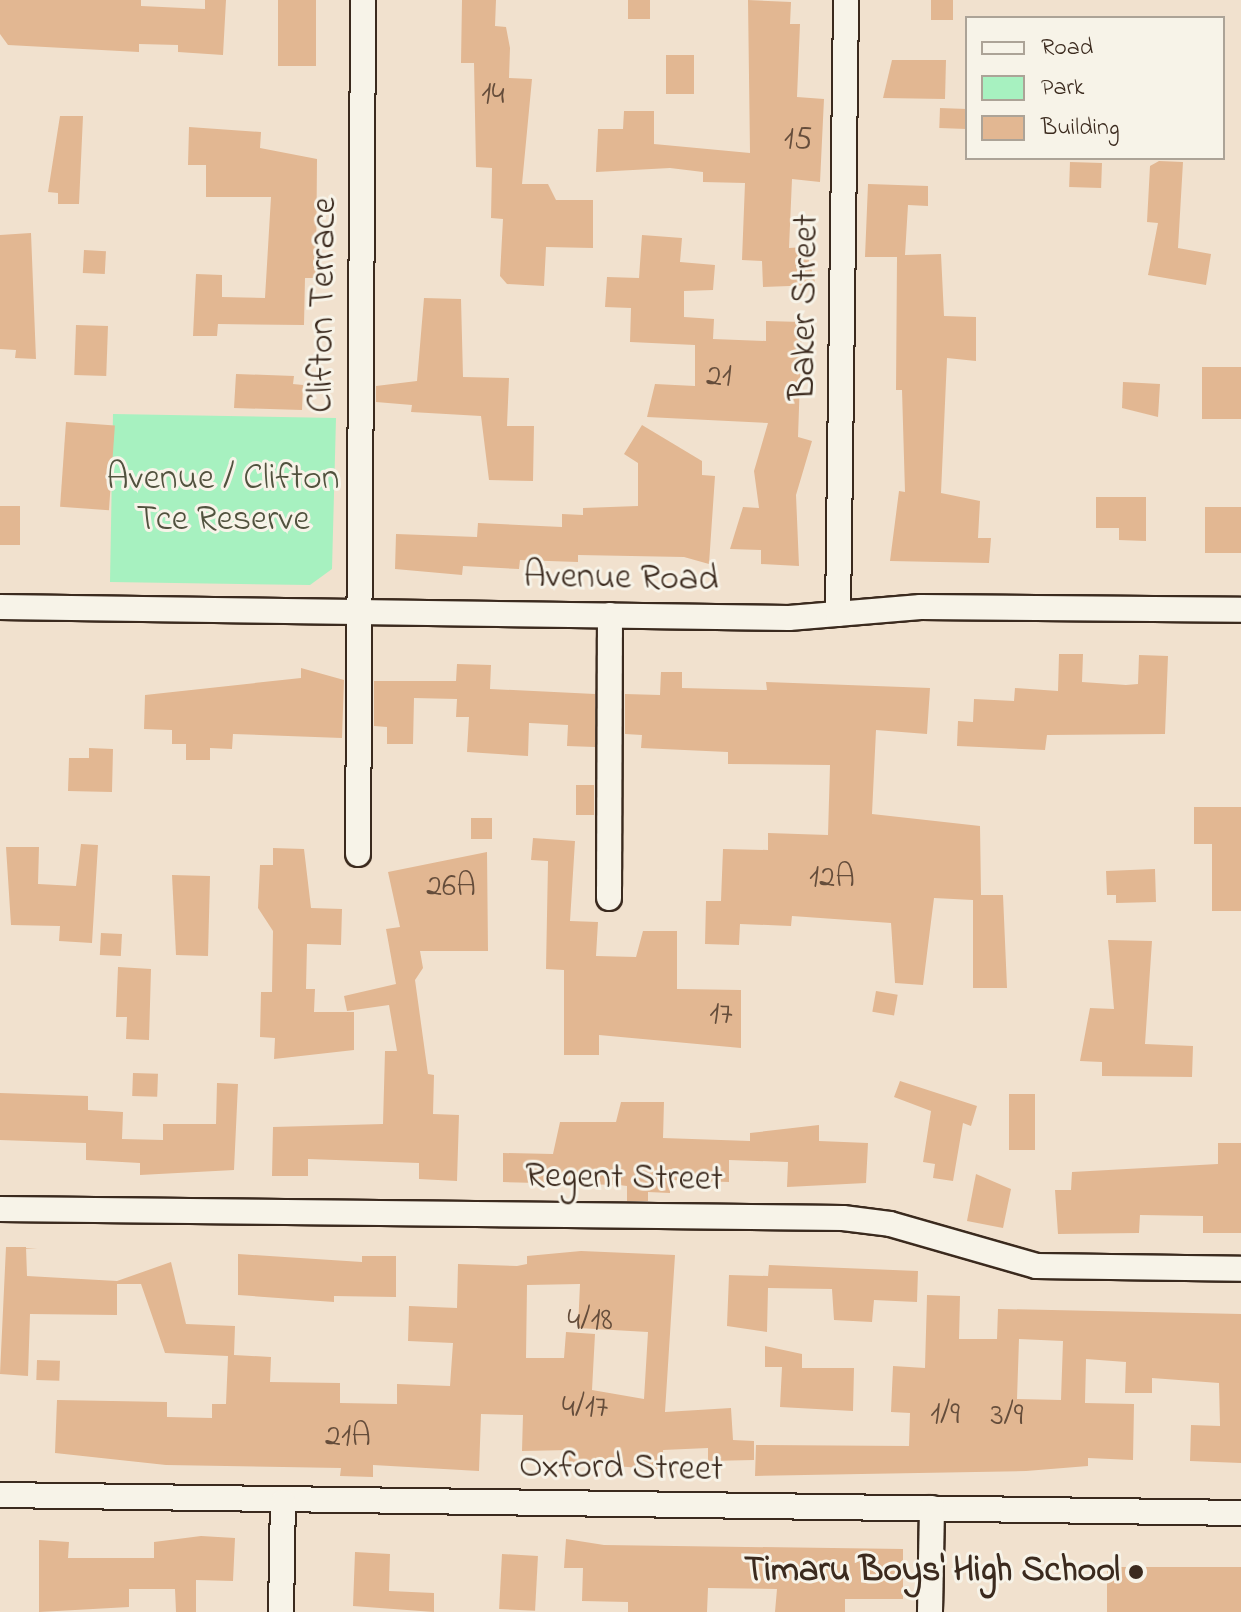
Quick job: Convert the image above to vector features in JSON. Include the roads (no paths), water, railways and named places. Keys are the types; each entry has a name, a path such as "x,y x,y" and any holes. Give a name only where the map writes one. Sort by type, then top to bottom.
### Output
{"street":[{"name":"Clifton Terrace","path":"358,854 356,611 363,0"},
{"name":"Baker Street","path":"838,614 846,0"},
{"name":"Avenue Road","path":"0,607 610,615 838,614 921,607 1241,610"},
{"path":"609,898 610,615"},
{"name":"Regent Street","path":"0,1209 843,1218 1044,1267 1241,1269"},
{"name":"Oxford Street","path":"0,1495 283,1502 1241,1513"},
{"path":"281,1612 283,1502"},
{"path":"930,1612 932,1508"}],"place":[{"name":"Timaru Boys' High School","path":"1136,1572"}],"park label":[{"name":"Avenue / Clifton Tce Reserve","path":"223,500"}]}
